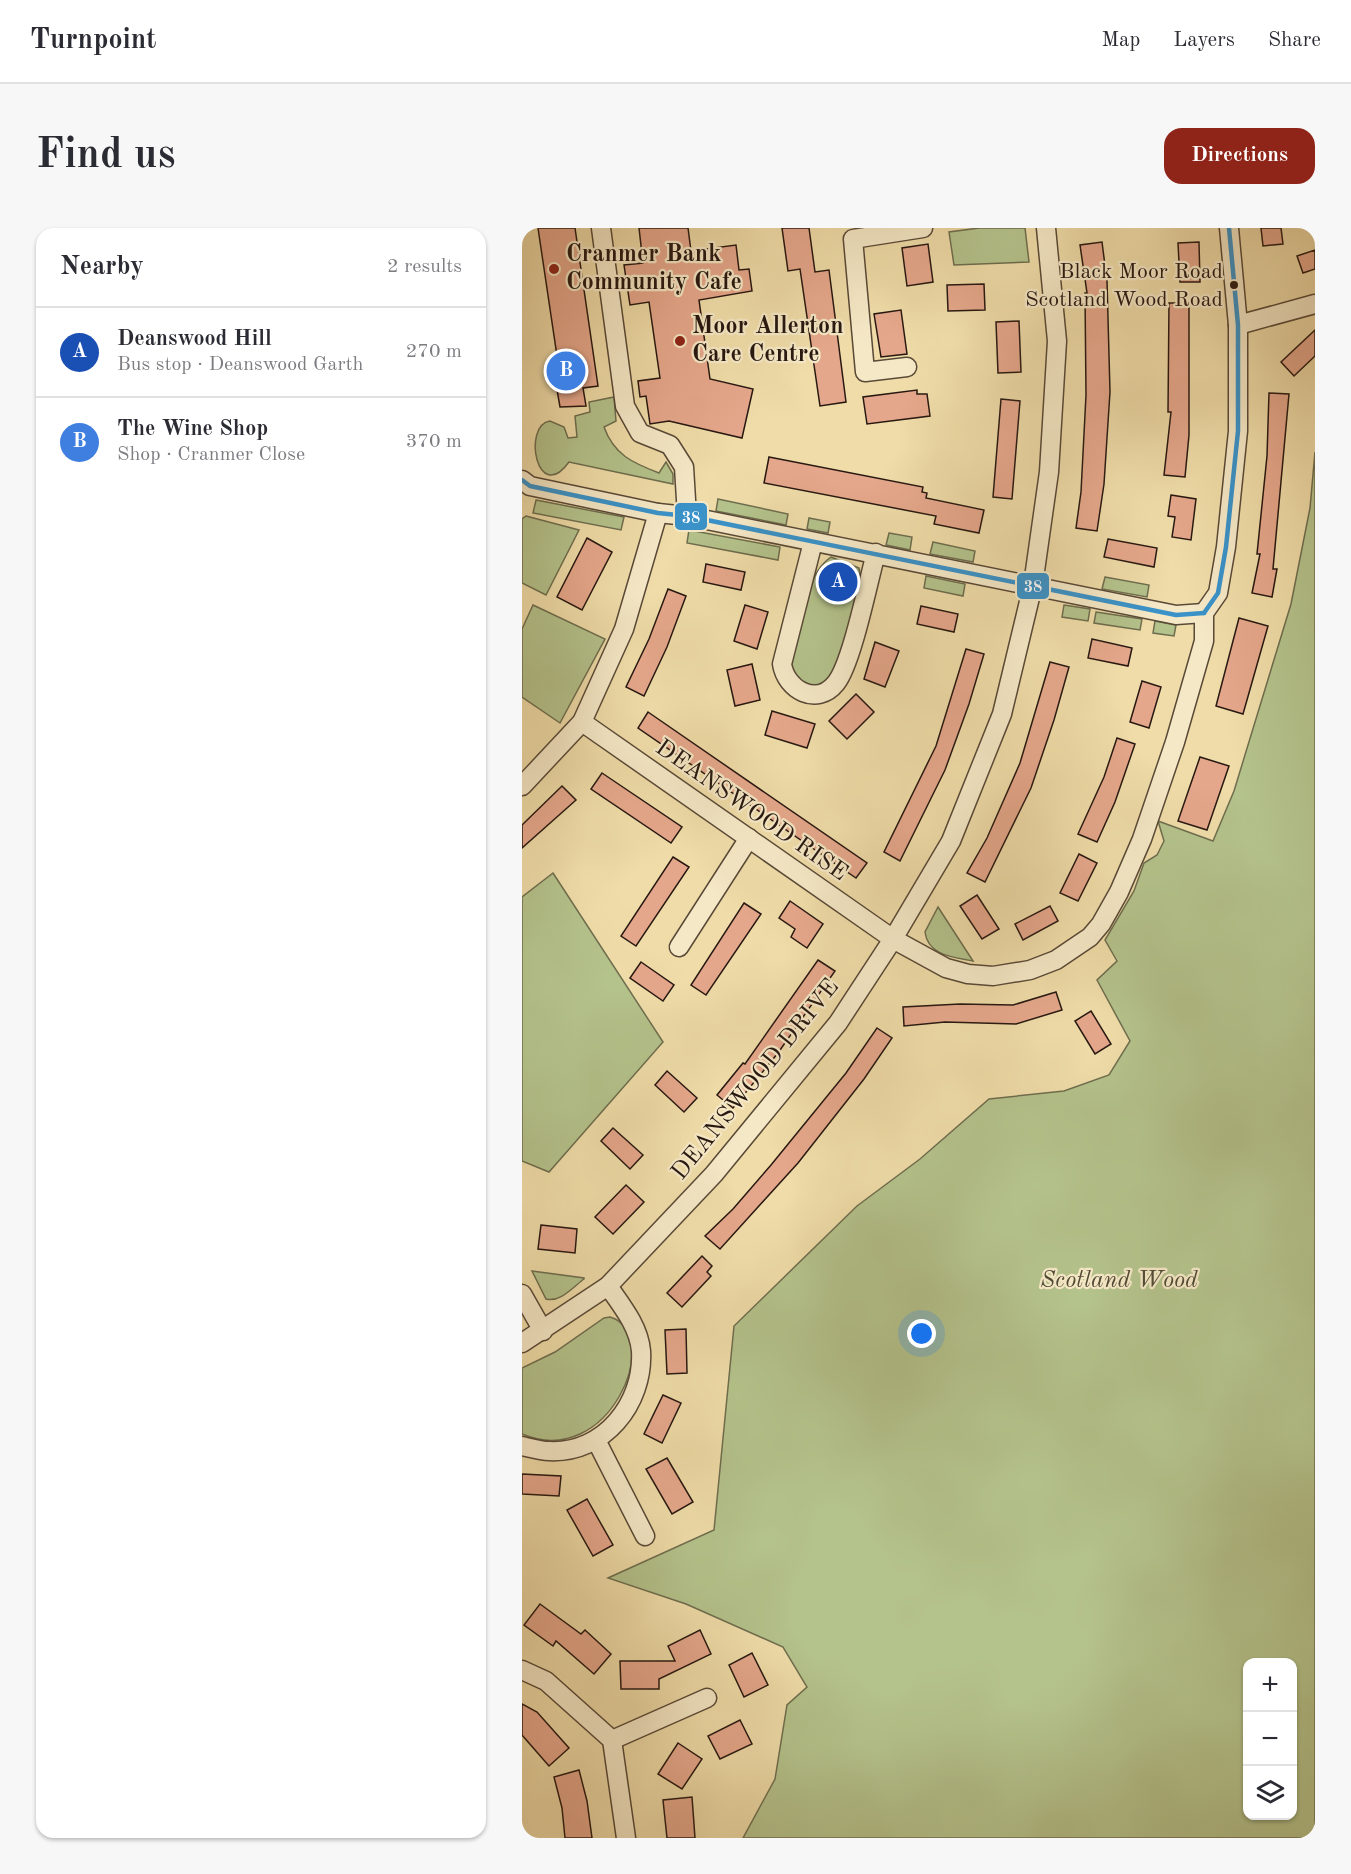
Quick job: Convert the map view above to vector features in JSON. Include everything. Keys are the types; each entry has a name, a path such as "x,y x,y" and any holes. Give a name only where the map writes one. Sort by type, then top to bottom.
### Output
{"street":[{"path":"600,228 625,406 640,433 670,445 684,466 687,516"},
{"path":"907,366 865,372 853,239 923,228"},
{"name":"DEANSWOOD DRIVE","path":"522,1343 608,1286 714,1174 838,1023 893,939 951,841 1002,714 1033,585 1049,472 1057,341 1046,228"},
{"path":"522,480 530,486 658,513 687,516 876,553 1176,615 1204,613 1218,593 1226,547 1238,431 1238,325 1229,228"},
{"path":"1238,325 1315,304"},
{"path":"522,786 582,722 624,629 658,513"},
{"path":"813,542 782,664 788,682 804,693 823,693 838,681 856,630 876,553"},
{"name":"DEANSWOOD RISE","path":"582,722 893,939 946,968 993,976 1044,966 1090,937 1101,924 1119,892 1159,791 1204,641 1204,613"},
{"path":"679,947 749,838"},
{"path":"522,1446 550,1452 580,1446 608,1432 628,1409 639,1381 641,1350 632,1320 608,1286"},
{"path":"522,1294 543,1331"},
{"path":"596,1440 645,1536"},
{"path":"522,1670 546,1681 612,1740 626,1838"},
{"path":"612,1740 707,1698"}],"green space":[{"path":"979,228 1025,228 1029,262 954,265 949,232"},
{"path":"614,397 616,421 604,427 613,445 626,457 659,473 666,462 673,474 673,484 569,462 558,473 549,475 542,469 537,460 535,447 541,426 550,421 564,427 568,438 577,437 575,416 590,412 589,402"},
{"name":"Scotland Wood","path":"1315,452 1315,1838 743,1838 775,1779 787,1705 807,1687 783,1647 686,1604 608,1578 714,1530 734,1326 857,1206 920,1159 989,1099 1064,1091 1109,1075 1130,1041 1097,980 1117,961 1105,940 1134,891 1144,863 1157,855 1164,841 1158,821 1213,841 1234,791 1291,604 1310,508"},
{"path":"718,499 788,514 786,525 716,511"},
{"path":"536,500 624,517 621,530 533,513"},
{"path":"526,516 579,530 546,595 522,583 522,519"},
{"path":"809,518 830,522 828,533 807,529"},
{"path":"689,530 780,547 778,560 687,543"},
{"path":"889,533 912,537 910,550 886,545"},
{"path":"933,542 975,551 973,562 930,554"},
{"path":"831,557 859,568 860,577 846,639 835,667 827,681 813,688 792,676 790,662 808,590 822,565"},
{"path":"926,576 965,584 963,596 924,588"},
{"path":"1105,577 1149,585 1147,597 1102,589"},
{"path":"533,605 605,639 560,723 522,697 522,629"},
{"path":"1064,605 1090,609 1088,621 1062,617"},
{"path":"1096,612 1142,619 1140,630 1094,623"},
{"path":"1155,621 1176,625 1174,636 1153,633"},
{"path":"553,873 663,1042 549,1172 522,1161 522,897"},
{"path":"938,907 973,961 936,951 927,940 925,932"},
{"path":"532,1271 584,1279 561,1297 551,1300 546,1299"},
{"path":"610,1317 626,1328 632,1348 630,1371 620,1396 603,1418 581,1434 553,1440 522,1434 522,1368 555,1352 604,1318"}],"building":[{"path":"538,228 575,228 598,386 583,388 586,406 560,407 556,384 561,383"},
{"name":"Moor Allerton Care Centre","path":"639,228 688,228 691,251 736,245 739,270 749,269 752,291 699,300 710,379 753,389 742,438 669,421 650,424 646,396 640,397 638,381 660,378 649,302 630,305 624,265 643,263"},
{"path":"782,228 809,228 815,272 829,270 846,402 820,406 800,269 788,271"},
{"path":"1261,228 1281,228 1283,244 1263,246"},
{"path":"1102,242 1107,281 1110,392 1104,484 1097,531 1076,528 1081,492 1086,395 1085,293 1087,293 1080,245"},
{"path":"1199,242 1200,282 1180,282 1178,243"},
{"path":"928,244 933,282 907,286 902,248"},
{"path":"1315,250 1315,269 1303,273 1297,256"},
{"path":"984,284 985,310 948,311 947,285"},
{"path":"1169,303 1189,303 1189,435 1185,477 1164,475 1171,412 1168,412"},
{"path":"901,310 907,354 881,357 874,314"},
{"path":"1019,321 1021,372 998,373 996,322"},
{"path":"1315,330 1315,356 1294,376 1281,362"},
{"path":"917,390 917,394 927,394 930,416 867,424 863,397"},
{"path":"1269,393 1289,394 1273,569 1277,569 1272,597 1252,593 1260,554 1257,554 1267,456"},
{"path":"1001,399 1020,401 1012,499 993,497"},
{"path":"769,457 923,487 922,492 927,493 926,498 984,510 979,533 934,524 936,516 764,483"},
{"path":"1171,495 1196,499 1191,540 1172,537 1175,517 1168,516"},
{"path":"587,538 612,552 582,610 557,597"},
{"path":"1108,539 1157,548 1154,567 1104,557"},
{"path":"706,564 745,572 741,590 703,582"},
{"path":"668,589 686,596 667,647 644,696 626,687 649,639"},
{"path":"745,605 768,612 757,649 734,641"},
{"path":"921,606 958,614 954,632 917,624"},
{"path":"1239,618 1268,626 1243,714 1216,706"},
{"path":"1092,639 1132,648 1128,666 1088,658"},
{"path":"875,642 899,651 885,687 864,679"},
{"path":"966,649 984,654 969,704 945,770 900,861 884,852 936,746"},
{"path":"1050,662 1069,667 1054,720 1031,788 985,882 967,873 987,838 1020,763"},
{"path":"752,664 760,700 735,706 727,670"},
{"path":"1142,681 1161,687 1149,728 1130,722"},
{"path":"856,694 874,712 847,739 829,721"},
{"path":"772,711 815,724 807,748 765,735"},
{"path":"648,712 867,863 856,878 638,728"},
{"path":"1117,738 1135,744 1115,802 1097,842 1078,834 1104,777"},
{"path":"1200,757 1229,766 1207,830 1178,821"},
{"path":"602,773 682,827 671,843 591,789"},
{"path":"562,786 576,800 522,848 522,825"},
{"path":"1079,854 1097,863 1078,901 1060,893"},
{"path":"673,857 689,867 636,946 621,936"},
{"path":"977,895 999,929 982,939 960,906"},
{"path":"790,901 823,924 807,948 791,937 795,929 779,918"},
{"path":"744,903 761,914 706,995 691,985"},
{"path":"1050,906 1058,921 1023,940 1015,924"},
{"path":"818,960 835,971 778,1053 733,1108 717,1095 743,1063 745,1064"},
{"path":"641,962 674,985 663,1001 630,978"},
{"path":"1056,992 1062,1010 1016,1024 945,1022 904,1026 903,1007 960,1004 1013,1005"},
{"path":"1091,1011 1111,1044 1095,1054 1075,1021"},
{"path":"877,1028 892,1038 864,1079 798,1163 720,1249 705,1236 733,1209 771,1165 846,1073"},
{"path":"667,1071 697,1098 684,1112 655,1085"},
{"path":"613,1128 643,1155 630,1169 601,1141"},
{"path":"626,1185 644,1202 613,1234 595,1217"},
{"path":"541,1225 577,1229 575,1253 538,1249"},
{"path":"702,1256 712,1266 707,1272 711,1276 682,1307 667,1293"},
{"path":"686,1329 687,1373 667,1374 665,1330"},
{"path":"663,1395 681,1403 662,1443 644,1434"},
{"path":"667,1458 693,1502 672,1514 646,1469"},
{"path":"522,1474 561,1476 559,1496 522,1494"},
{"path":"587,1499 613,1545 593,1556 567,1510"},
{"path":"540,1604 581,1634 585,1630 611,1654 594,1674 556,1641 553,1646 524,1625"},
{"path":"700,1630 711,1654 659,1679 659,1689 621,1689 620,1661 675,1661 668,1646"},
{"path":"752,1653 768,1685 744,1697 729,1665"},
{"path":"522,1704 537,1712 569,1748 549,1766 522,1735"},
{"path":"740,1720 752,1744 720,1759 708,1736"},
{"path":"678,1743 702,1759 682,1789 658,1774"},
{"path":"579,1770 587,1801 592,1838 565,1838 562,1808 554,1777"},
{"path":"692,1797 695,1838 667,1838 663,1800"}],"transit line":[{"name":"38","path":"1204,613 1218,593 1226,547 1238,431 1238,325 1229,228"},
{"name":"38","path":"522,480 530,486 658,513 687,516 1176,615 1204,613"}],"place":[{"name":"Cranmer Bank Community Cafe","path":"554,269"},
{"name":"Black Moor Road Scotland Wood Road","path":"1234,285"},
{"name":"Moor Allerton Care Centre","path":"680,341"},
{"name":"The Wine Shop","path":"566,371"},
{"name":"Deanswood Hill","path":"838,582"}]}
